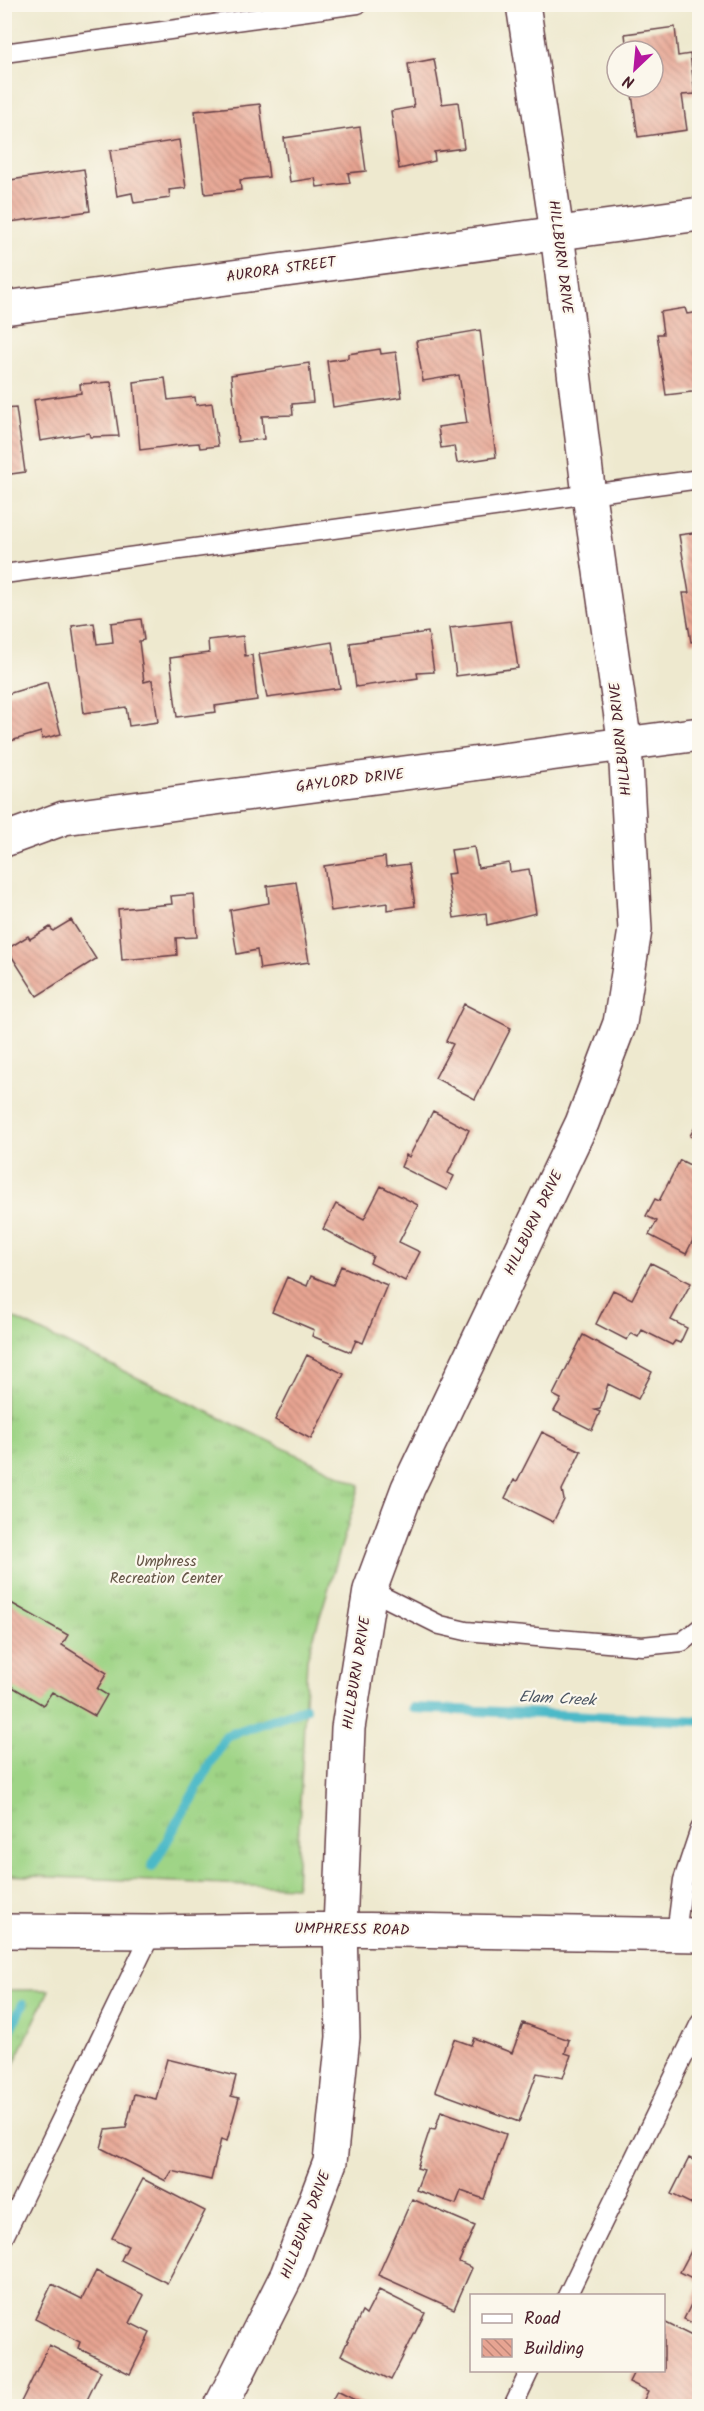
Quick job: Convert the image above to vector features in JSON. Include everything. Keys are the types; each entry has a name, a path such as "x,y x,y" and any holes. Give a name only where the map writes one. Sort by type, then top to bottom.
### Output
{"street":[{"name":"HILLBURN DRIVE","path":"221,2406 287,2275 330,2162 343,2037 340,1929 348,1728 370,1590 408,1488 582,1123 620,1023 635,930 625,745 588,495 557,233 524,4"},
{"name":"AURORA STREET","path":"4,308 699,214"},
{"name":"GAYLORD DRIVE","path":"4,840 64,818 699,734"},
{"name":"UMPHRESS ROAD","path":"4,1931 152,1932 340,1929 688,1934"}],"lane":[{"path":"4,53 358,4"},
{"path":"4,574 699,479"},
{"path":"370,1590 440,1625 466,1631 642,1646 682,1642 699,1628"},
{"path":"688,1934 683,1880 699,1829"},
{"path":"4,2237 152,1932"},
{"path":"567,2294 699,2024"},
{"path":"513,2406 529,2372"}],"green space":[{"name":"Umphress Recreation Center","path":"5,1314 360,1485 307,1659 296,1887 5,1875"},
{"path":"4,1990 49,1990 5,2083"}],"building":[{"path":"675,27 678,56 690,54 695,94 682,95 687,130 638,137 633,99 665,99 665,39 626,39 625,34"},
{"path":"434,59 442,104 458,102 464,148 434,152 435,161 399,169 391,111 414,107 408,64"},
{"path":"260,104 269,177 240,180 241,190 205,194 195,111"},
{"path":"360,127 366,171 348,173 350,183 317,187 315,178 290,182 284,138"},
{"path":"179,140 186,188 169,190 170,198 134,203 132,193 117,196 110,151"},
{"path":"84,169 90,211 10,222 4,181"},
{"path":"685,308 687,314 700,312 700,391 666,395 657,334 663,334 660,312"},
{"path":"480,330 496,457 457,463 454,446 441,448 438,427 467,423 459,375 423,381 416,341"},
{"path":"380,349 381,354 396,352 402,397 333,407 327,361 348,358 348,354"},
{"path":"309,363 313,402 292,404 293,415 262,416 264,439 238,442 231,375"},
{"path":"165,378 168,400 195,397 196,405 212,403 218,446 200,448 199,443 140,450 134,382"},
{"path":"111,382 119,436 90,437 89,433 40,441 34,400 81,393 80,384"},
{"path":"16,408 25,472 4,475 4,409"},
{"path":"700,532 700,641 691,642 683,593 689,593 679,535"},
{"path":"141,619 144,640 139,641 144,682 152,680 158,722 129,726 126,707 84,713 72,626 94,623 97,644 113,642 111,623"},
{"path":"511,621 518,668 456,676 450,628"},
{"path":"428,632 434,672 417,673 418,678 356,687 350,643"},
{"path":"243,636 245,656 252,655 257,700 215,706 216,712 177,717 170,658 209,653 208,640"},
{"path":"332,642 340,688 267,698 259,654"},
{"path":"47,682 61,734 42,739 41,732 4,743 4,695"},
{"path":"474,847 478,868 509,863 510,872 529,869 536,913 487,925 486,913 454,918 447,874 455,873 451,850"},
{"path":"385,857 386,867 409,864 415,906 387,910 387,903 331,911 324,866"},
{"path":"296,882 309,962 260,969 257,950 237,954 230,910 269,903 267,886"},
{"path":"194,894 197,937 176,938 177,955 122,960 118,909 172,904 171,896"},
{"path":"71,920 96,959 37,996 7,949 28,936 30,939 50,927 53,931"},
{"path":"464,1004 511,1028 475,1099 435,1078 453,1044 446,1041"},
{"path":"433,1111 469,1130 448,1173 454,1176 447,1190 401,1167 406,1155 409,1157"},
{"path":"700,1118 700,1141 690,1136"},
{"path":"680,1160 700,1170 700,1239 695,1236 686,1254 649,1235 657,1221 646,1216 655,1199 659,1201"},
{"path":"381,1186 418,1205 399,1242 420,1252 405,1281 370,1263 373,1256 323,1229 336,1204 364,1219"},
{"path":"651,1263 691,1283 671,1320 687,1328 680,1343 675,1341 672,1345 642,1330 638,1337 631,1333 627,1340 596,1324 613,1290 632,1299"},
{"path":"341,1266 387,1285 363,1343 356,1340 351,1352 312,1336 314,1330 272,1312 287,1277 307,1286 311,1276 333,1285"},
{"path":"583,1335 652,1372 638,1399 608,1384 600,1409 595,1410 600,1412 592,1430 554,1411 561,1399 553,1395"},
{"path":"307,1355 344,1374 311,1439 275,1420"},
{"path":"542,1432 581,1451 562,1490 564,1500 553,1522 505,1498 514,1480 517,1481"},
{"path":"4,1599 68,1635 62,1645 107,1673 97,1689 107,1695 95,1716 52,1692 43,1705 4,1682"},
{"path":"523,2023 569,2040 565,2053 571,2055 563,2078 537,2073 519,2122 435,2091 454,2039 471,2045 474,2038 512,2053"},
{"path":"167,2059 236,2076 231,2096 239,2098 227,2141 221,2139 211,2180 172,2171 166,2181 101,2148 106,2130 126,2128 134,2094 156,2099"},
{"path":"441,2111 506,2134 484,2199 461,2191 456,2204 416,2190 424,2170 417,2168 430,2129 435,2130"},
{"path":"689,2158 700,2163 700,2208 671,2194"},
{"path":"143,2179 205,2211 167,2283 121,2260 128,2246 112,2238"},
{"path":"412,2199 475,2226 459,2262 472,2268 454,2309 378,2275"},
{"path":"700,2234 700,2282 680,2272"},
{"path":"96,2271 144,2295 130,2323 150,2333 130,2374 78,2348 80,2342 35,2319 52,2284 82,2299"},
{"path":"700,2286 700,2327 684,2319"},
{"path":"379,2290 425,2313 391,2380 341,2355 362,2312 366,2315"},
{"path":"665,2322 700,2340 700,2398 695,2406 641,2406 648,2391 629,2382 634,2372 665,2372"},
{"path":"49,2345 101,2371 84,2406 19,2406"},
{"path":"337,2391 367,2406 329,2406"}],"waterway":[{"name":"Elam Creek","path":"152,1867 226,1736 305,1708"},
{"name":"Elam Creek","path":"413,1708 700,1721"},
{"name":"Elam Creek","path":"4,2043 23,2004"}]}
